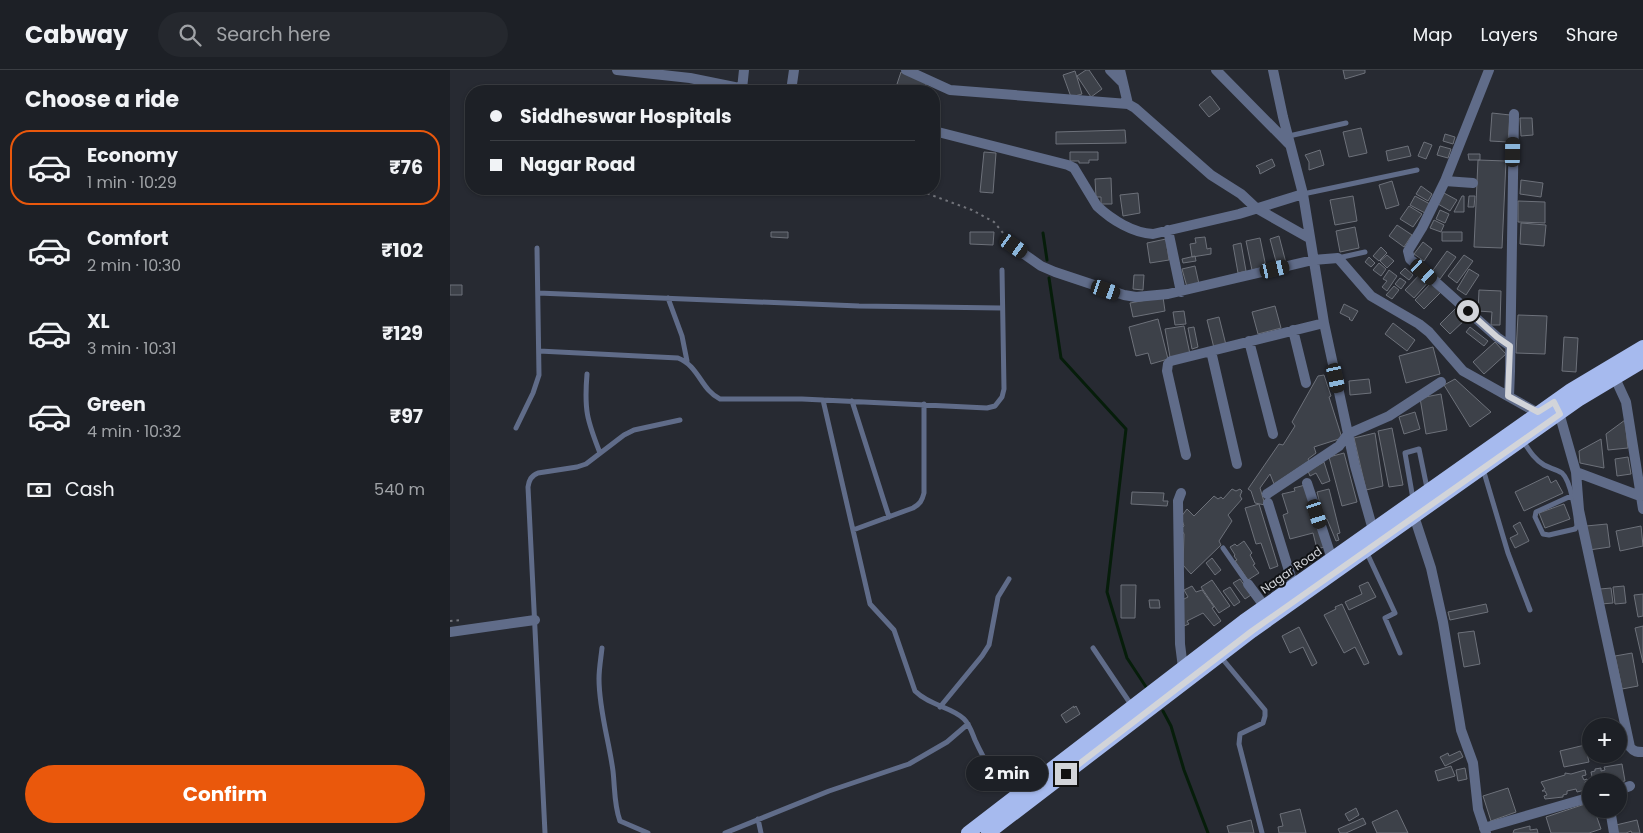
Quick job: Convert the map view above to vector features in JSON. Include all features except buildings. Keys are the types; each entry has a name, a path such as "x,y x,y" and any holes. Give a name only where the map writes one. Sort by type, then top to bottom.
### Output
{"highway":[{"name":"Nagar Road","path":"988,833 1252,631 1523,440 1557,408 1643,347"},
{"name":"Nagar Road","path":"968,833 1265,607 1538,412 1557,408 1578,400 1643,361"}],"street":[{"path":"617,70 690,74 728,85"},
{"path":"742,85 744,70"},
{"path":"792,85 794,70"},
{"path":"906,70 939,85"},
{"path":"1110,70 1122,82"},
{"path":"1120,70 1128,104"},
{"path":"1216,70 1292,148"},
{"path":"1275,70 1303,194 1312,260 1324,322 1355,466 1373,530"},
{"path":"1489,70 1445,181 1422,228 1410,246 1408,255 1410,259 1497,337 1510,346"},
{"path":"940,85 950,90 1128,104 1135,108 1211,175 1241,194 1256,208 1309,238"},
{"path":"1508,396 1514,114"},
{"path":"940,133 1068,165 1078,172 1098,206 1103,211 1133,230 1142,233 1153,234 1239,214 1303,194"},
{"path":"1445,181 1474,183"},
{"path":"1168,230 1181,292"},
{"path":"1014,246 1041,266 1055,272 1124,295 1136,297 1181,292 1312,260 1338,258 1371,296 1419,324 1429,332 1463,371 1538,412"},
{"path":"1186,455 1167,372 1170,361 1324,322"},
{"path":"1293,330 1306,384"},
{"path":"1249,341 1273,434"},
{"path":"1211,350 1237,464"},
{"path":"1615,378 1626,402 1643,509"},
{"path":"1294,587 1267,499 1339,446 1348,434 1389,416 1441,382"},
{"path":"1557,408 1576,472 1579,510 1630,747 1637,752 1643,752"},
{"path":"1576,472 1640,496"},
{"path":"1307,483 1332,559"},
{"path":"1181,494 1178,501 1180,644 1184,668"},
{"path":"1414,516 1432,568 1461,730 1473,764 1478,809 1485,830 1582,800"},
{"path":"1248,584 1265,607"},
{"path":"450,632 535,620"},
{"path":"1612,818 1614,833"}],"lane":[{"path":"1289,136 1346,123"},
{"path":"1303,194 1417,170"},
{"path":"516,428 539,376 537,248"},
{"path":"1338,258 1364,252"},
{"path":"539,351 678,358 687,361 694,368 708,391 720,399 823,400 987,408 999,403 1004,389 1001,308 1002,270"},
{"path":"538,293 849,305 1001,308"},
{"path":"668,298 682,336 687,361"},
{"path":"587,374 586,414 600,453"},
{"path":"823,400 870,604 894,630 915,691 922,698 963,718 968,724 986,764 993,773 1005,783 1022,792"},
{"path":"852,401 889,517"},
{"path":"853,530 913,508 922,501 924,494 924,404"},
{"path":"545,833 529,480 538,473 586,464 624,435 634,430 680,420"},
{"path":"1523,440 1537,460 1566,478 1571,496 1577,524 1576,528 1549,535 1543,534 1535,517 1536,512 1571,496"},
{"path":"1414,502 1405,453 1419,449 1428,491"},
{"path":"1483,469 1508,553 1530,610"},
{"path":"1223,548 1248,584"},
{"path":"1366,550 1395,613 1385,618 1400,653"},
{"path":"940,707 989,645 998,597 1009,579"},
{"path":"602,648 599,680 600,695 614,774 617,812 620,821 648,833"},
{"path":"1093,648 1133,707"},
{"path":"1220,656 1265,710 1263,723 1240,734 1239,744 1262,833"},
{"path":"725,833 829,792 909,764 947,742 968,724"},
{"path":"758,820 761,833"}],"path":[{"path":"931,195 972,210 994,222 1014,246"}],"waterway":[{"path":"1043,233 1047,260"},
{"path":"1049,278 1061,358 1126,429 1107,592 1127,658 1148,690"},
{"path":"1163,711 1171,726 1184,770 1208,833"}],"route":[{"path":"1066,774 1252,631 1560,414 1554,402 1538,412 1508,396 1510,346 1468,311"}]}
